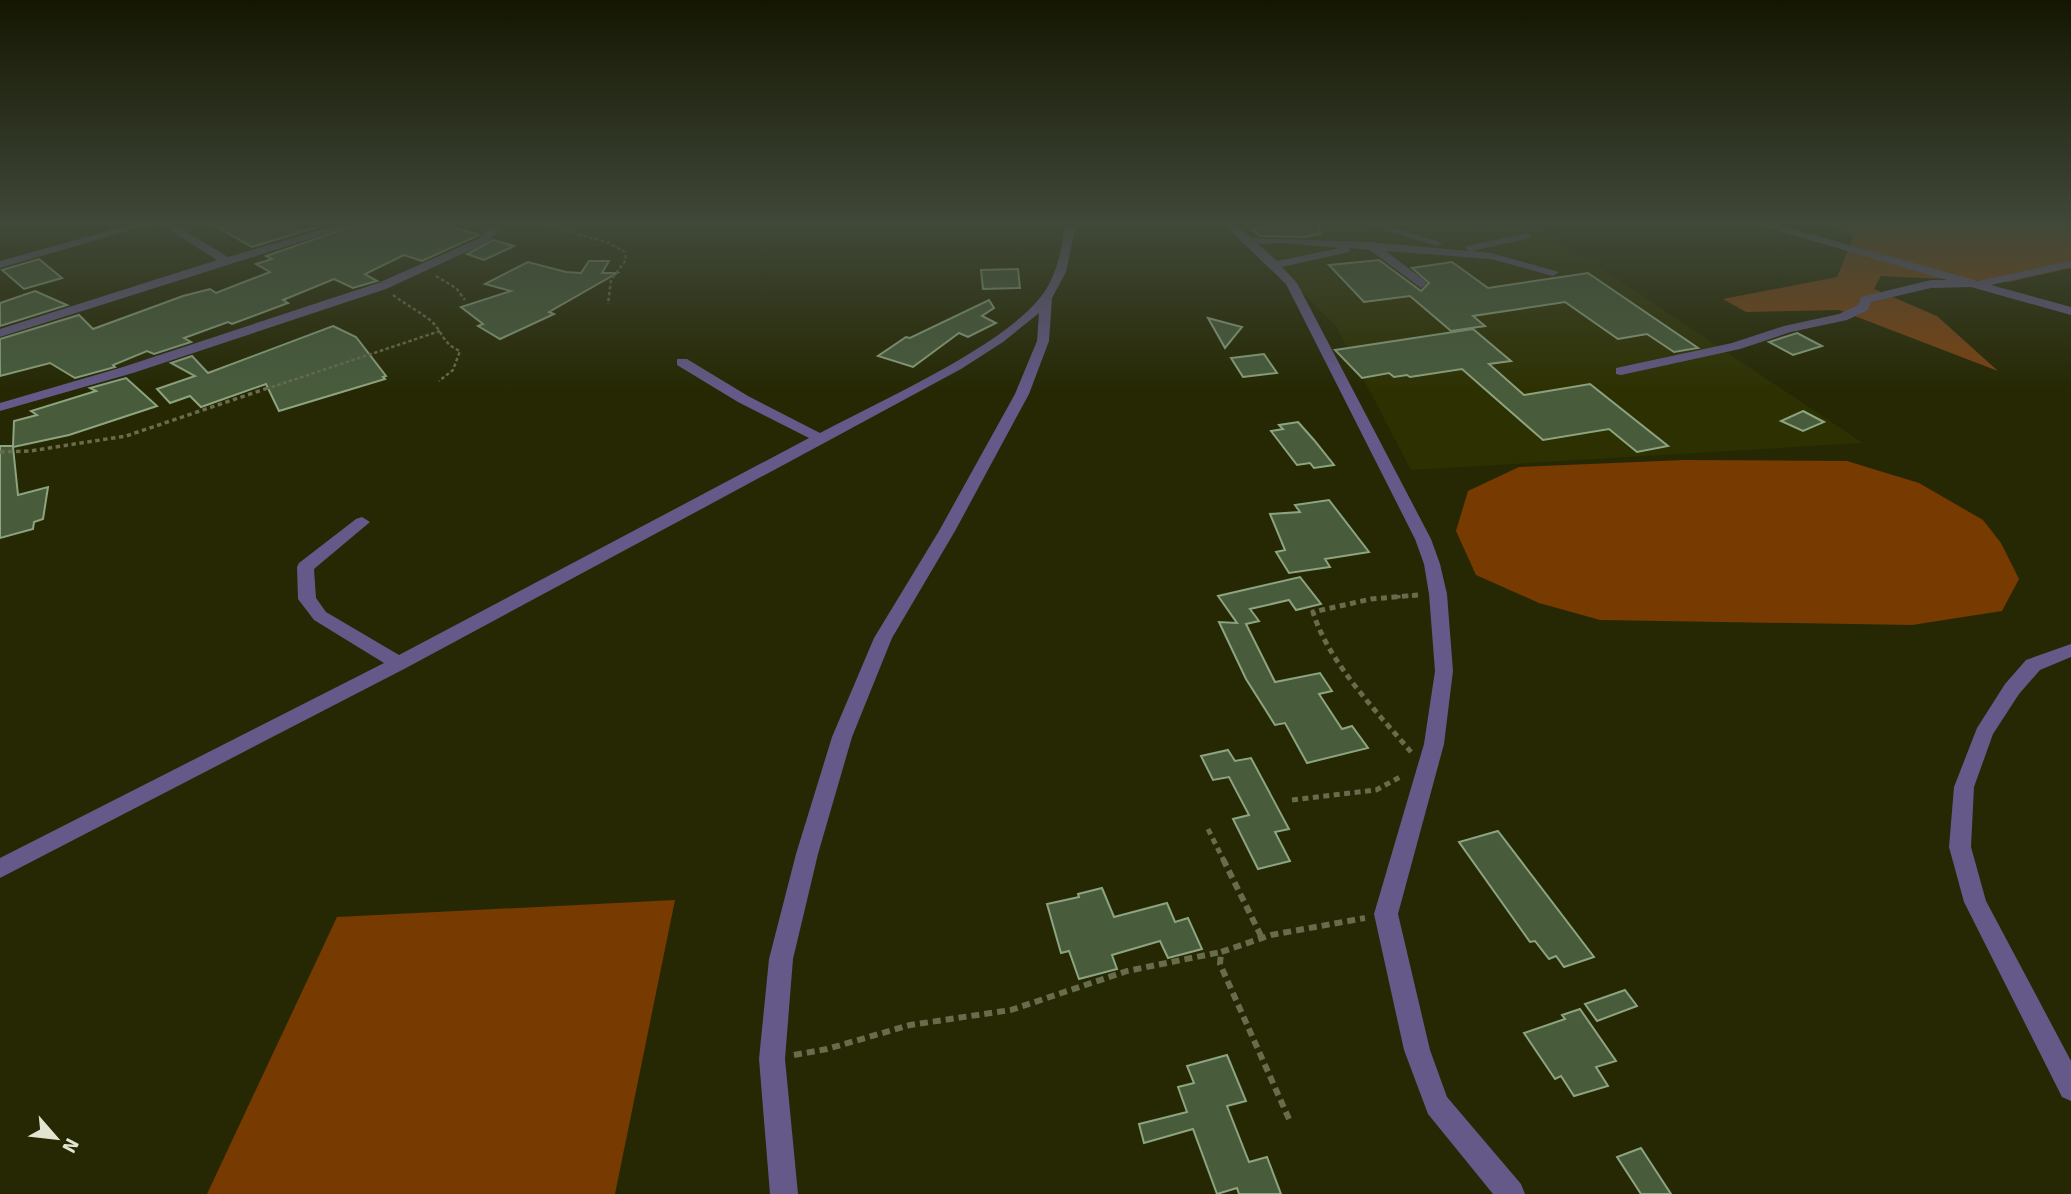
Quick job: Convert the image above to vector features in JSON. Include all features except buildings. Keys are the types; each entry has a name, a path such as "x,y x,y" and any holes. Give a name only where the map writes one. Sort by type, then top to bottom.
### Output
{"street":[{"path":"0,333 167,280"},
{"path":"0,407 128,370 397,280"},
{"path":"0,869 399,663 821,439 982,350 1027,317 1046,298 1057,280"},
{"path":"1289,280 1423,539 1432,564 1438,594 1444,671 1434,744 1423,769 1386,914 1417,1050 1437,1105 1511,1194"},
{"path":"1415,280 1421,284"},
{"path":"1960,280 2071,311"},
{"path":"1621,371 1734,346 1788,329 1843,317 1864,307 1865,300 1917,286 1976,284 1993,280"},
{"path":"784,1194 772,1059 781,958 807,854 842,737 883,638 947,531 1022,394 1043,341 1046,298"},
{"path":"682,362 743,399 821,439"},
{"path":"362,522 305,567 307,600 320,616 399,663"},
{"path":"2071,650 2033,665 2012,689 1984,733 1964,787 1960,847 1975,902 2071,1088"}],"path":[{"path":"443,280 456,288 465,300"},
{"path":"608,304 611,280"},
{"path":"382,286 426,317 439,331 442,341 461,354 453,369 439,381"},
{"path":"0,452 43,450 126,436 439,331"},
{"path":"1292,800 1376,790 1423,769 1327,643 1313,622 1313,612 1371,599 1438,594"},
{"path":"1208,829 1262,938"},
{"path":"772,1059 827,1049 909,1025 1011,1010 1127,971 1221,953 1231,946 1262,938 1386,914"},
{"path":"1221,953 1220,964 1289,1119"}],"shaded area":[{"path":"1290,280 1618,280 1863,443 1411,470 1336,326"},
{"path":"1823,280 1879,280 1874,289 1937,316 1998,371 1839,310 1746,312 1723,299"},
{"path":"1960,280 2019,280 2009,282"},
{"path":"1684,460 1847,461 1919,483 1983,520 2001,543 2019,579 2002,611 1912,625 1600,620 1539,603 1476,575 1456,531 1468,491 1519,467"},
{"path":"675,900 615,1194 207,1194 337,917"}]}
